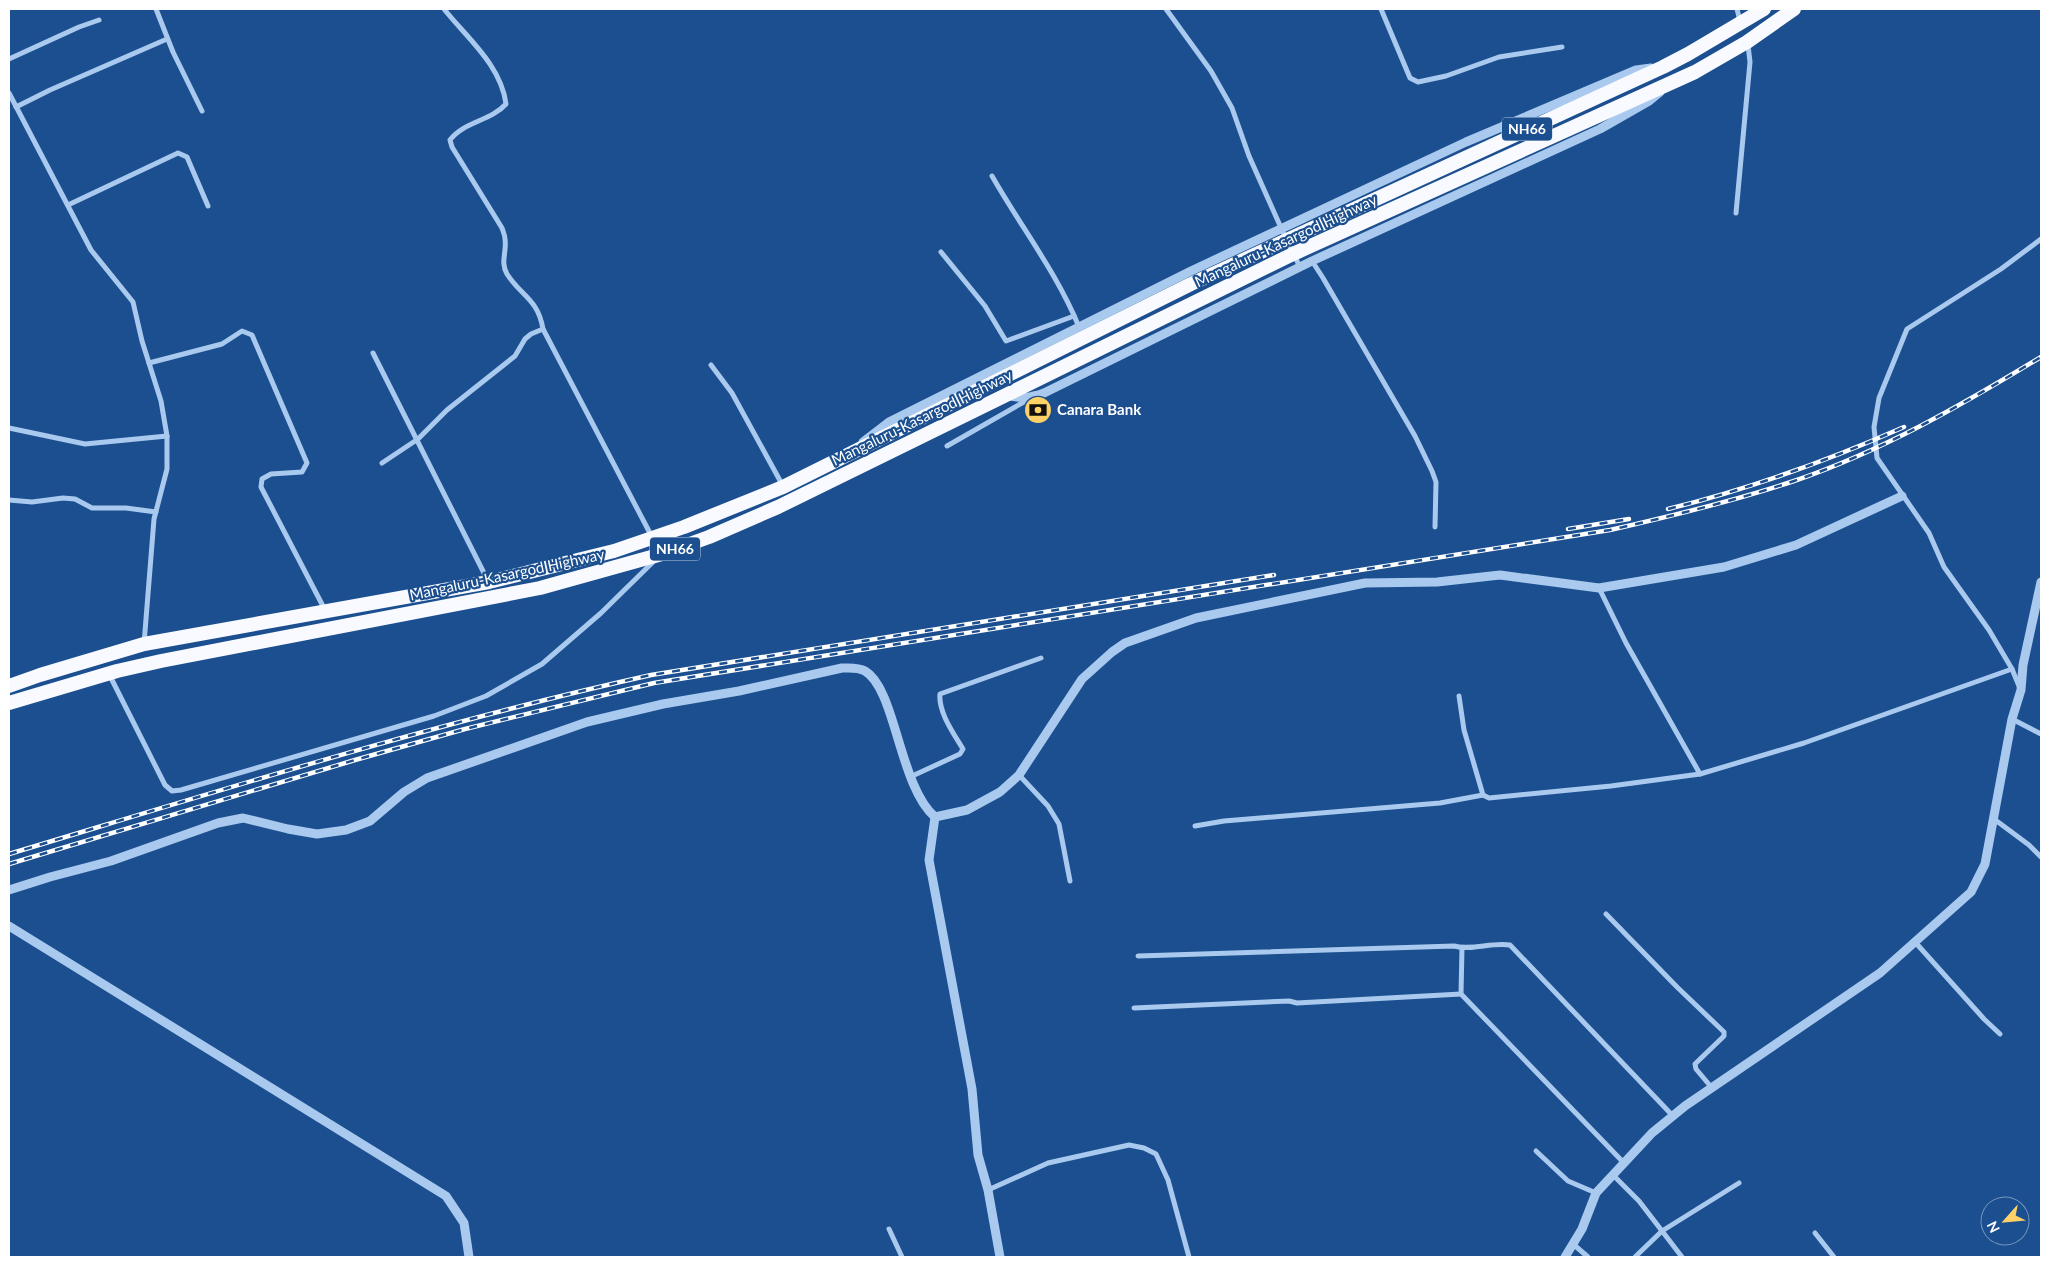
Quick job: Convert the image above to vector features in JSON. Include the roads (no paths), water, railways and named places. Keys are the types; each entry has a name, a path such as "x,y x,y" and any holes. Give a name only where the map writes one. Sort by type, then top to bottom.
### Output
{"highway":[{"name":"Mangaluru-Kasargod Highway","path":"9,686 144,644 489,582 614,552 653,538 783,487 1183,288 1284,234 1663,67 1764,9"},
{"name":"Mangaluru-Kasargod Highway","path":"9,703 109,673 190,655 540,588 662,554 709,537 778,506 1293,254 1695,72 1747,42 1794,9"}],"street":[{"path":"156,9 167,39 202,111"},
{"path":"444,9 492,67 505,96 506,104 493,114 455,134 450,140 452,147 502,228 506,240 503,264 508,275 530,299 541,317 543,330 653,538"},
{"path":"1166,9 1211,71 1232,108 1249,156 1300,267"},
{"path":"1381,9 1410,78 1418,82 1446,76 1499,56 1562,47"},
{"path":"1737,9 1740,24"},
{"path":"9,59 79,27 99,20"},
{"path":"16,107 50,90 167,39"},
{"path":"1736,214 1750,62 1747,42"},
{"path":"947,446 1032,398 1312,261 1600,129 1649,101 1670,83"},
{"path":"9,93 91,250 133,302 161,401 167,436 167,469 156,512 144,644"},
{"path":"68,205 178,153 183,153 187,157 208,206"},
{"path":"992,176 1010,207 1038,247 1079,328"},
{"path":"847,455 889,422 1191,271 1284,234"},
{"path":"2021,690 2012,669 1988,630 1944,567 1929,533 1877,458 1874,427 1878,398 1908,329 2001,269 2041,238"},
{"path":"941,252 984,306 1006,341 1074,316"},
{"path":"1312,261 1415,436 1432,471 1436,482 1435,526"},
{"path":"382,463 418,439 447,410 515,356 525,339 531,334 543,330"},
{"path":"149,363 222,344 242,331 252,335 306,460 306,466 302,472 267,475 262,479 261,487 325,611"},
{"path":"373,353 489,582"},
{"path":"711,365 732,393 783,487"},
{"path":"1006,395 1032,398"},
{"path":"9,428 85,444 167,436"},
{"path":"935,817 967,810 1000,792 1019,775 1082,679 1125,643 1196,618 1365,583 1437,582 1500,575 1599,588 1724,567 1796,545 1902,496"},
{"path":"9,500 32,502 63,498 75,499 92,508 126,508 156,512"},
{"path":"109,673 165,785 172,792 182,790 434,716 486,696 542,664 601,612 662,554"},
{"path":"1565,1257 1582,1229 1596,1193 1652,1132 1712,1088 1880,973 1971,892 1986,864 2012,719 2021,690 2023,665 2041,586"},
{"path":"1599,588 1626,642 1700,774"},
{"path":"910,777 960,754 963,749 939,701 940,694 1041,658"},
{"path":"9,890 111,861 218,824 243,818 317,834 346,830 370,821 404,792 427,778 586,722 842,668 854,668 865,671 876,683 886,701 910,777 922,803 935,817"},
{"path":"1195,826 1224,821 1440,803 1483,795 1489,798 1611,786 1700,774 1804,744 2012,669"},
{"path":"1459,696 1464,730 1483,795"},
{"path":"2012,719 2041,734"},
{"path":"1019,775 1048,806 1059,824 1070,881"},
{"path":"935,817 929,860 972,1089 978,1155 988,1190 1000,1257"},
{"path":"1994,819 2029,845 2041,857"},
{"path":"1606,914 1724,1032 1724,1036 1695,1064 1696,1069 1712,1088"},
{"path":"9,926 446,1196 464,1223 469,1257"},
{"path":"1915,942 1984,1019 2000,1034"},
{"path":"1138,956 1454,946 1462,948 1500,943 1510,945 1673,1116"},
{"path":"1462,948 1461,994 1624,1162"},
{"path":"1134,1008 1289,1001 1297,1003 1461,994"},
{"path":"988,1190 1048,1163 1129,1145 1144,1148 1156,1154 1168,1180 1189,1257"},
{"path":"1536,1151 1568,1181 1596,1193"},
{"path":"1613,1174 1640,1201 1682,1257"},
{"path":"1635,1257 1662,1231 1739,1183"},
{"path":"889,1229 902,1257"},
{"path":"1815,1233 1834,1257"},
{"path":"1573,1244 1588,1257"}],"railway":[{"path":"9,864 355,760 465,729 654,683 1610,530 1680,514 1794,481 1859,456 1921,426 2041,357"},
{"path":"1668,509 1728,493 1788,473 1904,427"},
{"path":"1568,529 1629,519"},
{"path":"9,854 328,758 489,714 651,675 1274,575"}],"place":[{"name":"Canara Bank","path":"1038,410"}]}
